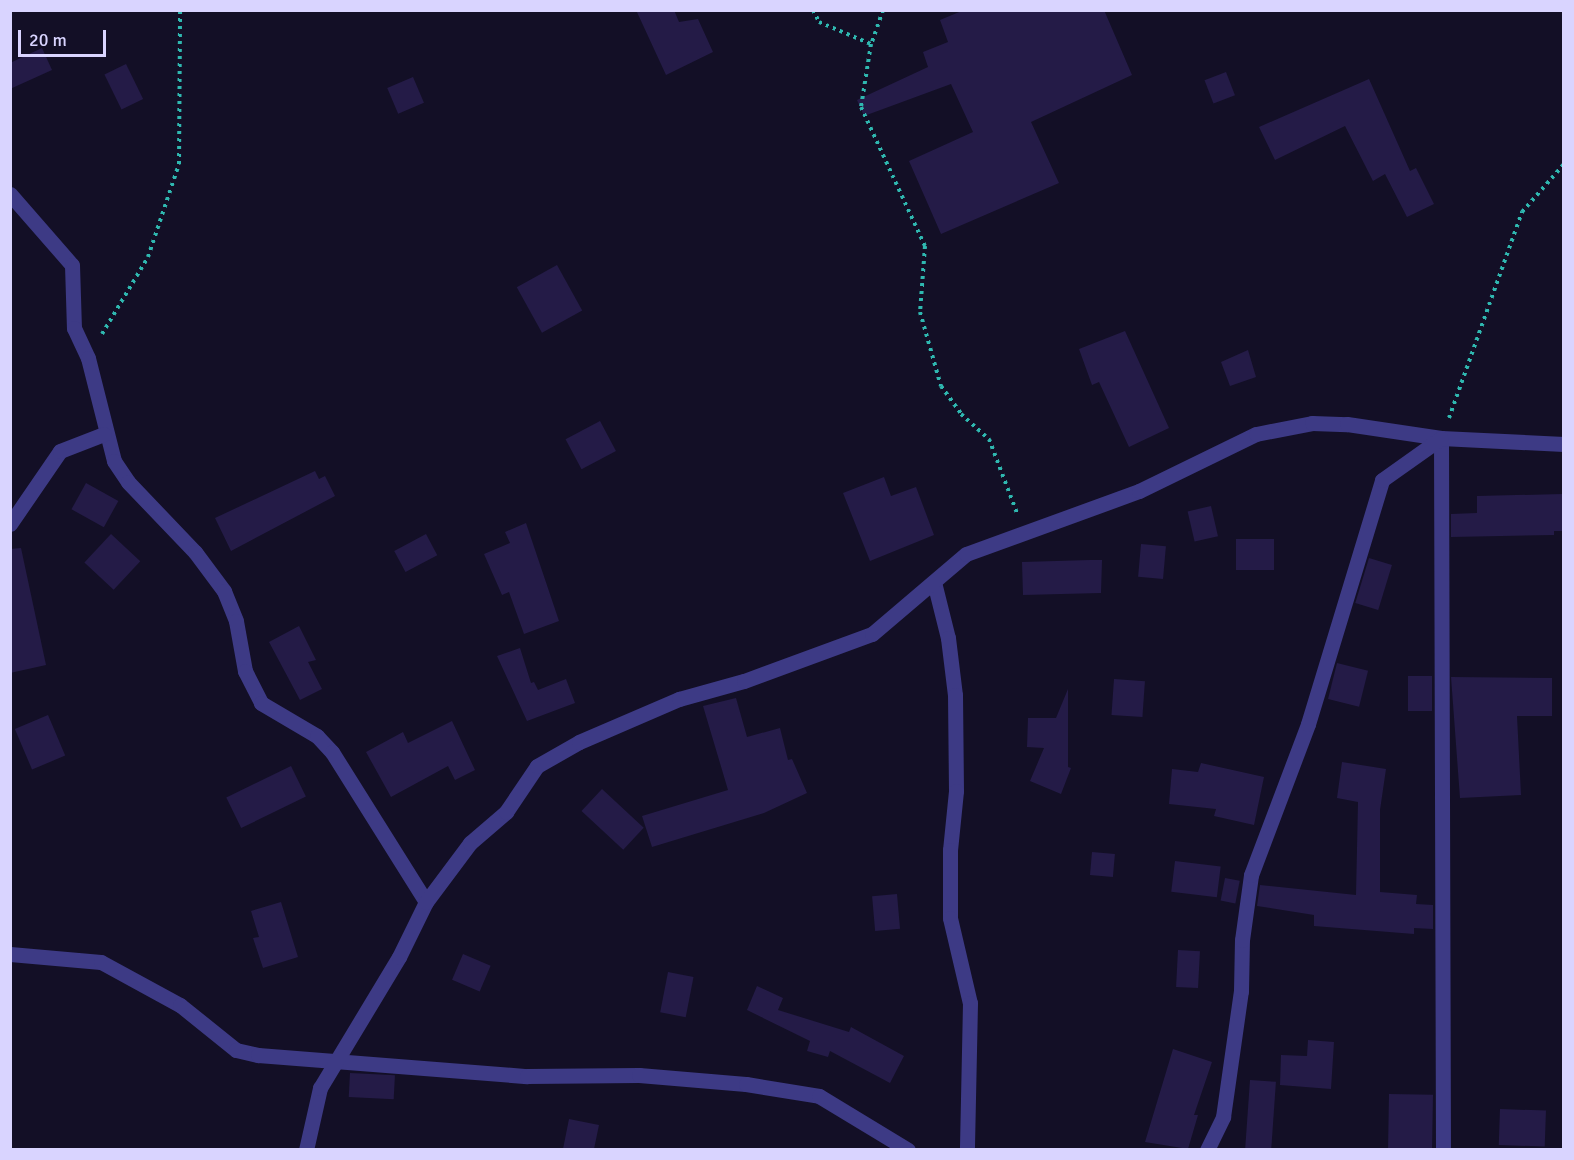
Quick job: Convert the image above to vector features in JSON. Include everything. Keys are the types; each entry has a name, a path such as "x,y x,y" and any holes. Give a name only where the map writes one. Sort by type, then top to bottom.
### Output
{"street":[{"path":"10,194 72,265 74,328 88,358 104,434 128,482 195,552 224,591 236,621 245,671 261,703 317,736 332,752 426,902"},
{"path":"306,1149 320,1088 399,957 426,902 470,843 506,812 537,766 579,742 679,699 744,681 872,634 966,554 1138,491 1256,434 1312,423 1347,424 1441,438 1563,444"},
{"path":"10,524 60,451 104,434"},
{"path":"1207,1149 1223,1117 1241,991 1242,940 1251,875 1308,724 1382,480 1441,438"},
{"path":"1441,438 1443,1149"},
{"path":"934,582 948,638 956,694 956,791 950,850 950,918 970,1004 968,1149"},
{"path":"10,954 101,962 125,972 180,1005 236,1050 302,1060 335,1060 527,1076 639,1075 702,1079 798,1092 819,1096 908,1149"}],"path":[{"path":"88,358 148,257 179,164 180,10"},
{"path":"813,10 819,22 871,44"},
{"path":"883,10 871,44 861,107 925,246 920,312 941,386 961,414 989,439 1024,534"},
{"path":"1441,438 1522,212 1563,164"}],"building":[{"path":"636,10 674,10 679,22 698,19 713,52 666,75"},
{"path":"964,10 1104,10 1132,75 1031,122 1059,183 941,234 909,161 973,132 951,84 864,116 857,100 928,67 923,52 948,42 940,20"},
{"path":"42,48 52,70 10,89 10,63"},
{"path":"126,64 143,99 122,110 104,75"},
{"path":"1226,72 1235,95 1213,104 1205,80"},
{"path":"413,77 424,103 398,114 387,88"},
{"path":"1369,79 1410,171 1416,168 1434,204 1407,217 1385,174 1373,181 1345,126 1275,160 1259,127"},
{"path":"557,265 582,310 542,333 517,287"},
{"path":"1125,331 1169,428 1129,447 1099,382 1092,385 1079,349"},
{"path":"1248,350 1256,377 1230,386 1221,362"},
{"path":"600,421 616,451 582,469 566,439"},
{"path":"315,471 319,479 325,476 335,496 231,551 215,518"},
{"path":"884,477 891,496 916,487 934,535 870,561 843,493"},
{"path":"86,483 118,501 104,527 71,509"},
{"path":"1563,494 1563,531 1554,531 1554,535 1451,537 1451,514 1477,513 1477,496"},
{"path":"1211,506 1218,536 1195,542 1188,511"},
{"path":"526,523 559,621 524,634 509,592 502,595 484,554 510,543 505,532"},
{"path":"111,534 140,561 114,590 84,563"},
{"path":"426,534 437,555 405,572 394,551"},
{"path":"1236,539 1274,539 1274,570 1236,570"},
{"path":"1141,544 1166,546 1163,579 1138,577"},
{"path":"21,548 46,665 10,673 10,549"},
{"path":"1369,558 1392,565 1378,610 1355,603"},
{"path":"1102,560 1101,593 1023,595 1022,562"},
{"path":"299,626 316,660 308,662 322,689 300,700 269,642"},
{"path":"520,648 531,683 534,682 538,690 566,679 575,703 527,721 497,656"},
{"path":"1337,663 1368,671 1359,707 1328,699"},
{"path":"1408,676 1432,676 1432,711 1408,711"},
{"path":"1451,677 1552,678 1552,716 1517,716 1521,795 1460,798"},
{"path":"1114,679 1145,681 1142,717 1111,715"},
{"path":"1068,689 1068,767 1071,768 1061,794 1030,781 1044,748 1027,747 1028,718 1056,718"},
{"path":"736,698 747,737 780,728 788,760 792,759 807,793 764,813 652,847 642,816 728,790 703,706"},
{"path":"48,715 65,756 32,770 15,729"},
{"path":"452,721 475,770 455,780 448,766 391,797 366,752 403,732 408,743"},
{"path":"1342,762 1386,769 1380,810 1380,892 1417,895 1416,904 1433,905 1433,929 1414,928 1414,934 1314,926 1314,915 1257,906 1260,885 1356,895 1358,802 1337,798"},
{"path":"1201,763 1264,777 1254,825 1214,816 1216,809 1169,804 1172,769 1198,772"},
{"path":"291,766 306,797 241,828 226,798"},
{"path":"602,789 644,828 623,850 582,811"},
{"path":"1092,852 1115,854 1113,877 1090,875"},
{"path":"1175,861 1221,867 1217,897 1171,892"},
{"path":"1225,878 1240,881 1235,903 1221,901"},
{"path":"897,894 900,929 875,931 872,896"},
{"path":"281,902 298,957 263,968 253,938 259,937 251,911"},
{"path":"1178,950 1200,951 1198,988 1176,987"},
{"path":"463,954 491,966 480,991 452,980"},
{"path":"668,972 694,977 686,1017 660,1012"},
{"path":"757,986 783,998 778,1010 849,1032 851,1027 904,1056 890,1083 830,1051 828,1057 807,1051 810,1041 747,1010"},
{"path":"1308,1040 1334,1042 1331,1089 1280,1085 1281,1055 1307,1056"},
{"path":"1173,1049 1212,1062 1194,1115 1198,1115 1188,1149 1145,1142"},
{"path":"350,1073 395,1075 394,1099 349,1097"},
{"path":"1250,1080 1276,1082 1271,1150 1245,1149"},
{"path":"1389,1094 1433,1095 1432,1149 1388,1148"},
{"path":"1500,1109 1546,1111 1545,1147 1499,1145"},
{"path":"569,1119 599,1125 594,1149 563,1149"}]}
